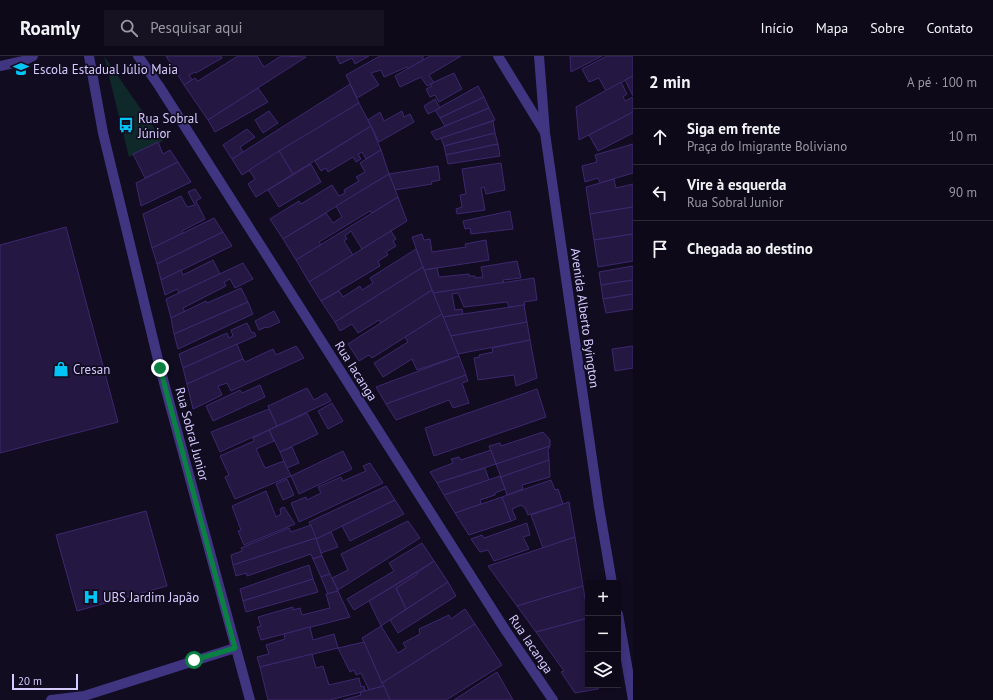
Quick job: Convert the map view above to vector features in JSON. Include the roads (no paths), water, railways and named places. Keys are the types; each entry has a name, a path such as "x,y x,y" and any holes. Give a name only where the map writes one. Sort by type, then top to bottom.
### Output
{"street":[{"path":"0,66 23,61 33,56"},
{"name":"Rua Sobral Junior","path":"89,56 103,133 160,368 250,700"},
{"name":"Rua Iacanga","path":"138,56 172,106 506,631 553,700"},
{"path":"498,56 545,133"},
{"name":"Avenida Alberto Byington","path":"539,56 545,133 599,507 611,580"},
{"path":"618,616 633,700"},
{"path":"50,700 84,698 235,648"}],"place":[{"name":"Escola Estadual Júlio Maia","path":"21,69"},
{"name":"Rua Sobral Júnior","path":"126,125"},
{"name":"Cresan","path":"61,369"},
{"name":"UBS Jardim Japão","path":"91,597"}]}
